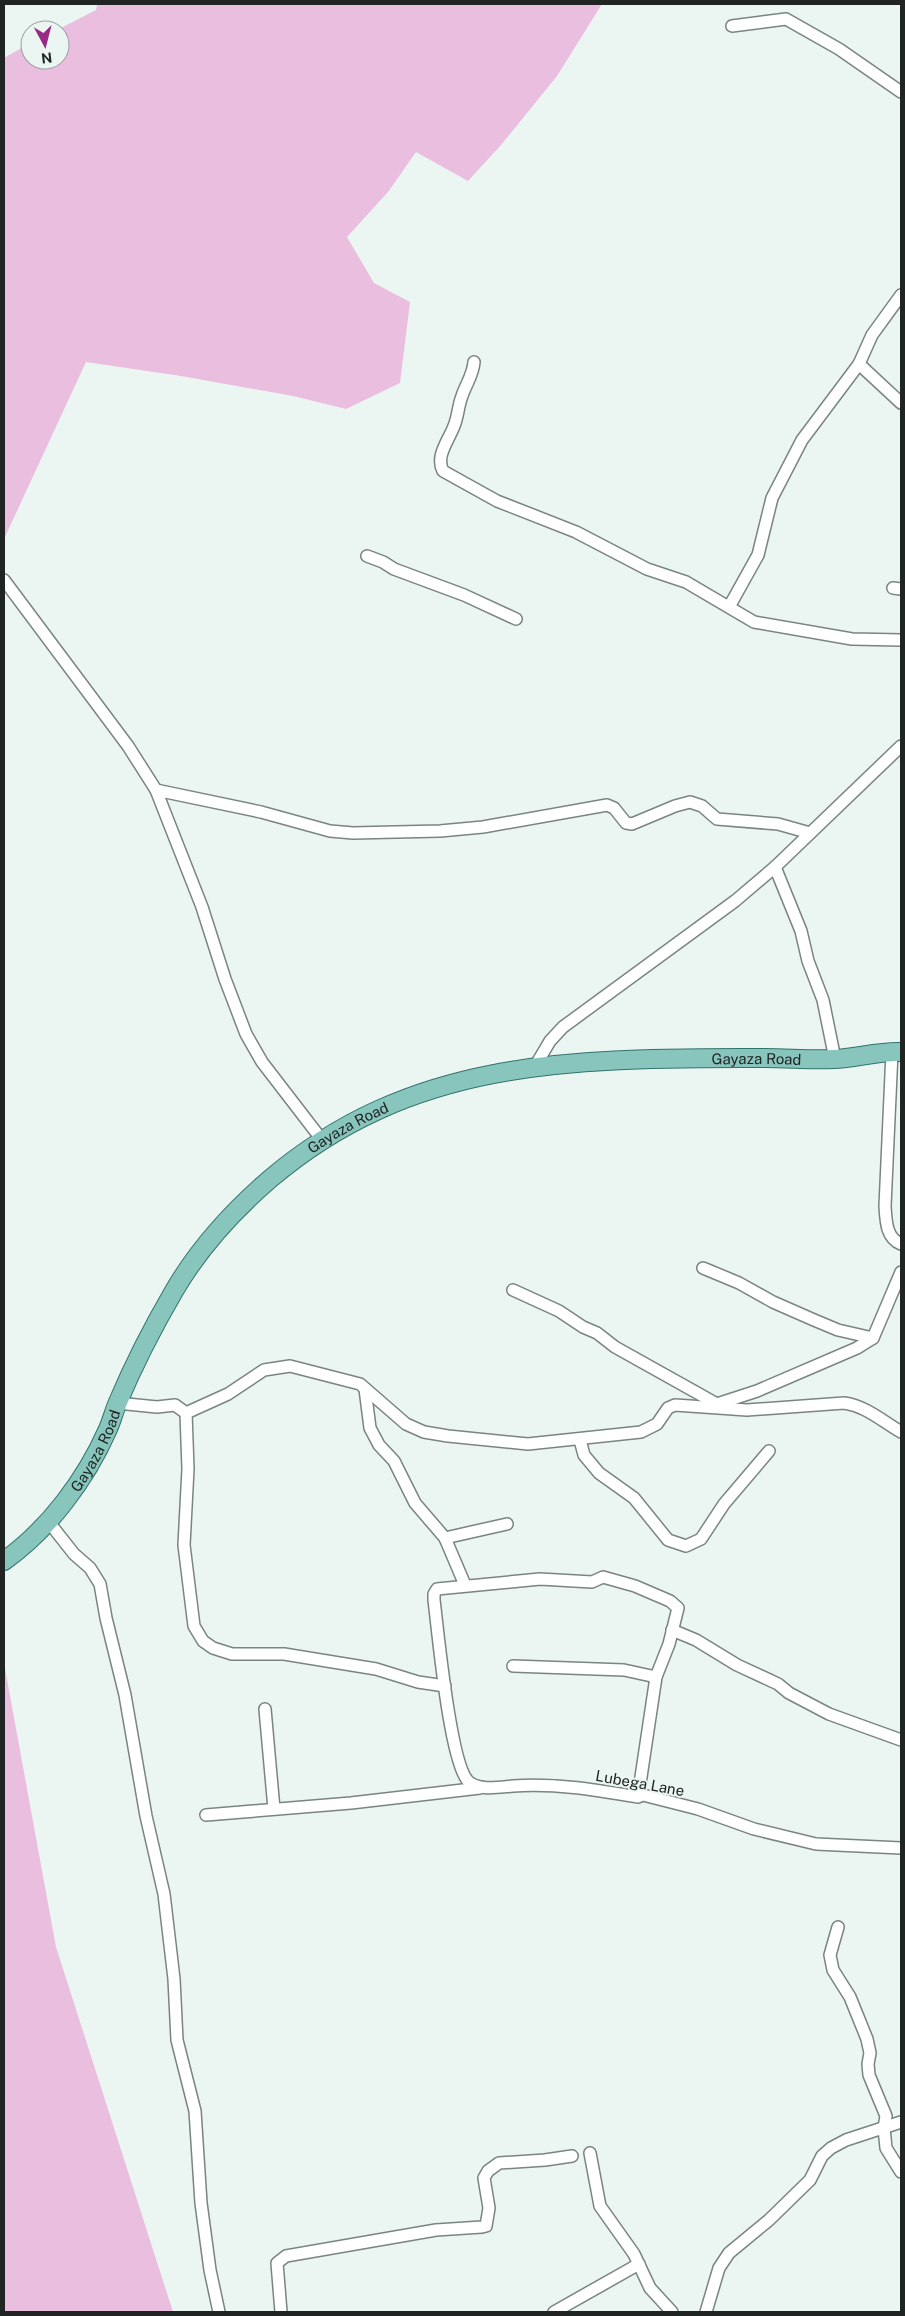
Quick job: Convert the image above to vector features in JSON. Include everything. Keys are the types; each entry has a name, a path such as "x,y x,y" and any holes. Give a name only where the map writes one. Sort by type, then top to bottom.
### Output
{"main road":[{"name":"Gayaza Road","path":"4,1561 48,1522 72,1490 108,1429 117,1404 151,1331 177,1286 205,1246 253,1194 289,1164 322,1140 369,1113 430,1089 480,1075 576,1063 648,1059 835,1059 897,1052"}],"street":[{"path":"732,26 786,18 839,49 901,92"},
{"path":"729,607 758,555 772,498 802,440 859,364 872,335 898,308 901,294"},
{"path":"474,362 474,370 462,395 455,425 441,458 440,464 444,471 497,501 576,532 647,569 686,582 754,622 852,638 901,640"},
{"path":"859,364 901,403"},
{"path":"367,556 383,562 394,569 493,607 516,619"},
{"path":"4,580 128,746 156,790 202,907 225,979 246,1034 262,1062 322,1140"},
{"path":"534,1068 550,1041 563,1027 735,902 901,746"},
{"path":"156,790 261,812 330,831 353,833 440,831 483,827 607,805 614,808 626,823 632,824 690,802 702,806 717,819 778,824 810,833"},
{"path":"775,866 801,930 808,961 822,1000 835,1059"},
{"path":"897,1052 885,1206 886,1225 892,1238 901,1244"},
{"path":"703,1268 739,1282 773,1302 838,1330 874,1338"},
{"path":"513,1290 559,1311 712,1405 757,1391 857,1348 874,1338 901,1272"},
{"path":"186,1413 228,1394 264,1370 278,1366 290,1366 360,1384 406,1424 424,1432 528,1444 580,1440 641,1432 652,1428 668,1408 675,1406 712,1405 764,1409 844,1403 856,1405 867,1410 901,1432"},
{"path":"365,1389 370,1428 379,1445 394,1462 415,1503 446,1538 455,1556 465,1585"},
{"path":"117,1404 157,1407 175,1405 186,1413"},
{"path":"186,1413 188,1469 184,1545 194,1626 203,1641 213,1648 232,1654 284,1654 376,1669 418,1682 445,1686"},
{"path":"580,1440 586,1459 599,1473 634,1498 668,1540 686,1546 701,1538 730,1498 769,1451"},
{"path":"48,1522 74,1554 90,1568 100,1584 106,1618 125,1695 146,1816 164,1894 174,1979 177,2040 194,2111 201,2202 210,2270 219,2312"},
{"path":"446,1538 507,1524"},
{"path":"484,1787 469,1782 459,1768 452,1738 434,1594 437,1589 444,1587 540,1579 592,1582 603,1577 635,1586 670,1601 678,1608 670,1644 656,1677 638,1797"},
{"path":"672,1630 696,1640 737,1665 778,1684 789,1693 829,1714 901,1740"},
{"path":"513,1666 620,1669 656,1677"},
{"path":"265,1709 274,1809"},
{"name":"Lubega Lane","path":"206,1815 351,1803 484,1787 536,1784 576,1786 638,1797 642,1795 661,1799 754,1829 816,1844 901,1848"},
{"path":"838,1927 830,1955 833,1970 850,1997 867,2039 870,2053 869,2075 886,2116 884,2128 886,2148 901,2172"},
{"path":"706,2312 719,2268 729,2253 769,2220 810,2180 822,2156 831,2148 846,2140 901,2122"},
{"path":"590,2153 600,2206 617,2228 639,2264 650,2288 672,2312"},
{"path":"281,2312 277,2263 286,2256 436,2230 486,2226 488,2218 484,2178 488,2171 499,2163 572,2156"},
{"path":"554,2312 639,2264"}],"shaded area":[{"path":"97,4 602,4 557,76 501,145 468,181 416,152 388,192 347,237 374,283 410,302 400,383 346,409 293,396 181,376 86,362 4,539 4,58 20,49 20,70 70,70 70,23 96,10"},
{"path":"4,1663 56,1947 173,2312 4,2312"}]}
